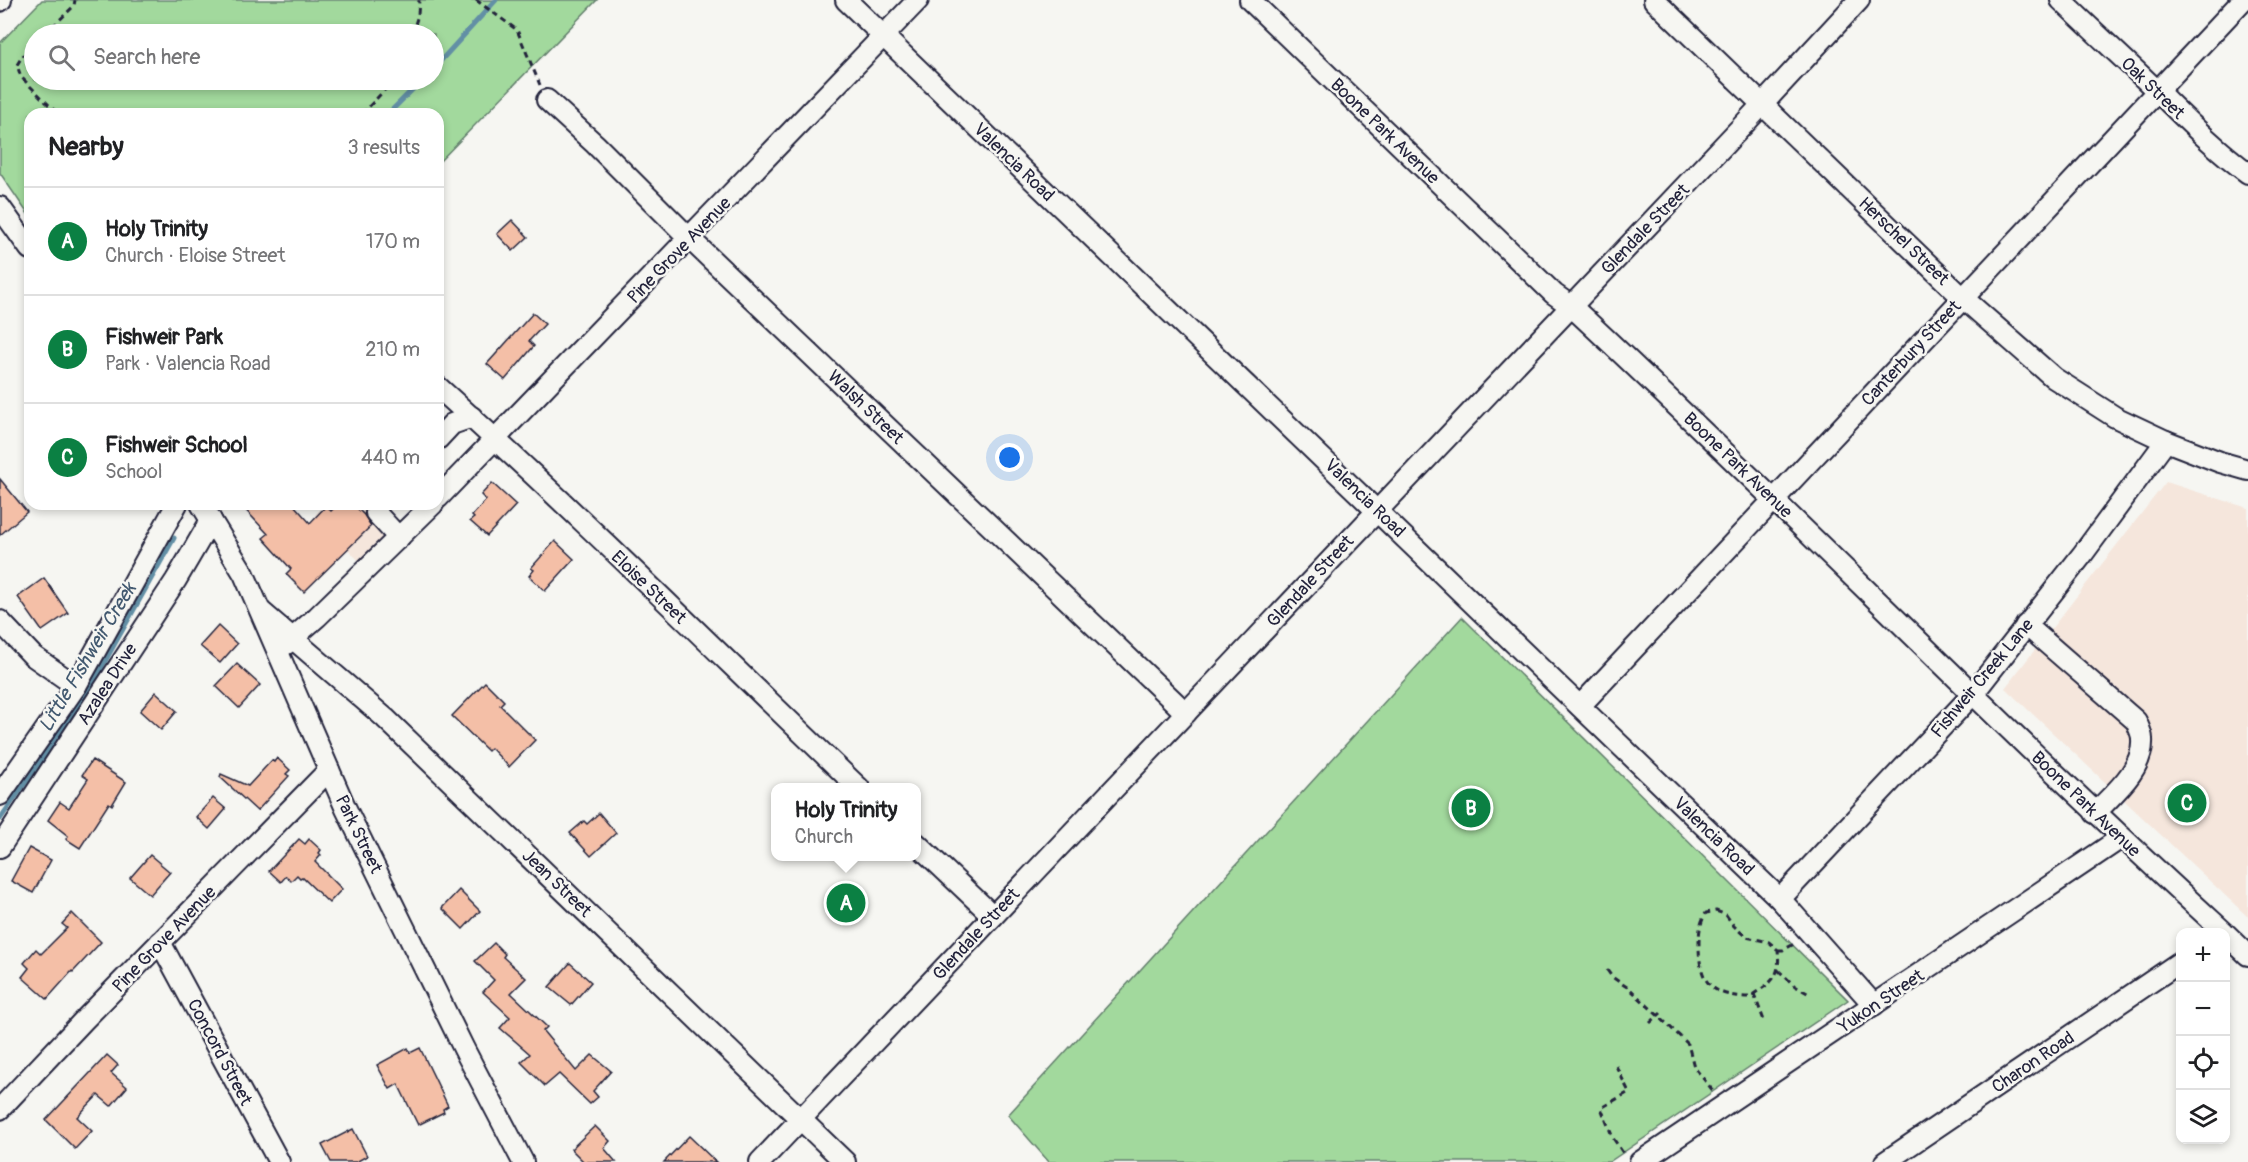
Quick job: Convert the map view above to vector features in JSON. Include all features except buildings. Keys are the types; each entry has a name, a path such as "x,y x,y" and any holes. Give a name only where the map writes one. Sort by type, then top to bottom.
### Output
{"street":[{"name":"Valencia Road","path":"846,0 1780,899 1874,1005"},
{"name":"Pine Grove Avenue","path":"444,492 918,0"},
{"name":"Boone Park Avenue","path":"1250,0 1554,294 1571,306 1774,498 1842,568 2121,838 2220,928"},
{"name":"Herschel Street","path":"1654,0 1963,298 2054,378 2115,417 2166,441 2248,470"},
{"name":"Glendale Street","path":"760,1162 1859,0"},
{"name":"Oak Street","path":"2061,0 2201,134 2248,173"},
{"name":"Canterbury Street","path":"1580,706 2243,0"},
{"name":"Walsh Street","path":"547,100 596,144 689,238 1186,713"},
{"path":"0,207 24,241"},
{"name":"Eloise Street","path":"444,392 496,439 854,783"},
{"path":"444,433 452,424 472,417"},
{"name":"Fishweir Creek Lane","path":"1780,899 1972,695 2082,555 2166,441"},
{"name":"Azalea Drive","path":"0,795 76,686 174,510"},
{"path":"377,510 376,513 399,538"},
{"path":"286,645 427,510"},
{"name":"Azalea Drive","path":"0,847 176,580 206,512"},
{"name":"Park Street","path":"206,512 244,574 262,612 286,645 329,770 459,1039 524,1162"},
{"path":"0,621 33,656 76,686"},
{"path":"2026,625 2136,721 2142,737 2141,753 2133,771 2095,813"},
{"name":"Jean Street","path":"286,645 385,718 845,1162"},
{"name":"Pine Grove Avenue","path":"0,1109 329,770"},
{"name":"Yukon Street","path":"1632,1158 1725,1106 2121,838"},
{"path":"921,848 993,916"},
{"name":"Boone Park Avenue","path":"2230,938 2248,955"},
{"name":"Concord Street","path":"160,942 279,1162"},
{"name":"Charon Road","path":"1886,1162 2176,965"}],"path":[{"path":"55,24 74,6 75,0"},
{"path":"415,24 419,0"},
{"path":"476,0 517,30 533,73 547,100"},
{"path":"24,55 17,65 24,80"},
{"path":"34,90 52,108"},
{"path":"367,108 384,90"},
{"path":"1778,950 1776,977 1749,997 1724,994 1710,985 1702,974 1699,955 1701,922 1706,913 1716,911 1726,915 1746,938 1769,942 1778,950 1794,944"},
{"path":"1607,970 1612,977 1659,1014 1688,1044 1694,1067 1725,1106"},
{"path":"1778,970 1810,996"},
{"path":"1754,994 1765,1023"},
{"path":"1650,1023 1659,1014"},
{"path":"1616,1066 1629,1092 1601,1108 1613,1138 1632,1158"}],"shaded area":[{"path":"2166,482 2248,508 2248,917 2005,688"},
{"path":"320,510 384,510 399,526 360,562 315,515"}],"green space":[{"path":"42,0 597,0 444,157 444,108 24,108 24,208 0,173 0,43"},
{"path":"1462,617 1848,1000 1609,1162 1049,1162 1008,1115"}],"waterway":[{"name":"Little Fishweir Creek","path":"444,57 496,0"},
{"name":"Little Fishweir Creek","path":"394,108 412,90"},
{"name":"Little Fishweir Creek","path":"0,819 86,695 174,538"}],"place":[{"name":"Fishweir School","path":"2187,803"},
{"name":"Fishweir Park","path":"1471,808"},
{"name":"Holy Trinity","path":"846,903"}]}
